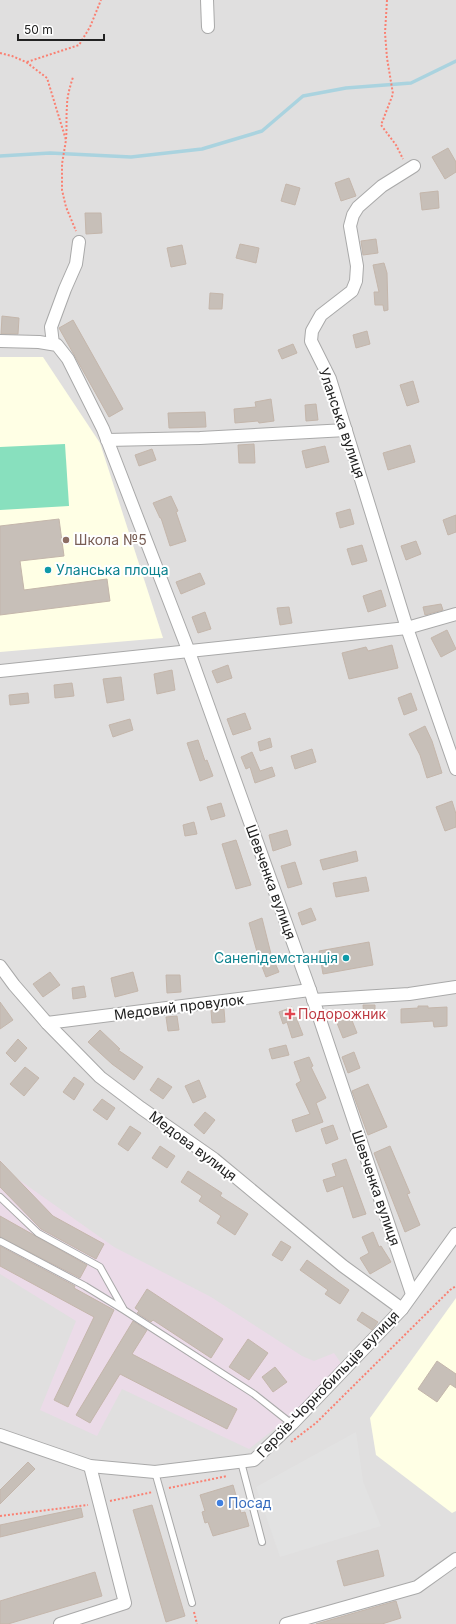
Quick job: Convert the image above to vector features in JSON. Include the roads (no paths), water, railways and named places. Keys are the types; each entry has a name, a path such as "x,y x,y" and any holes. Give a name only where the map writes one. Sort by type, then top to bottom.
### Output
{"street":[{"path":"207,0 208,28"},
{"name":"Уланська вулиця","path":"411,168 382,186 358,207 353,215 350,226 357,266 356,281 352,291 321,315 312,331 311,341 330,379 407,628 456,769"},
{"path":"53,344 51,328 76,264 79,242"},
{"path":"0,341 39,342 57,345 68,359 107,440 189,652"},
{"path":"107,440 207,438 346,430"},
{"path":"0,671 407,628 456,614"},
{"name":"Шевченка вулиця","path":"189,652 311,995 412,1294"},
{"name":"Медова вулиця","path":"0,966 47,1023 100,1076 141,1108 214,1159 343,1266 402,1309"},
{"name":"Медовий провулок","path":"47,1023 311,995 409,994 456,987"},
{"name":"Героїв-Чорнобильців вулиця","path":"0,1435 90,1466 155,1472 242,1467 254,1460 292,1424 402,1309 456,1234"},
{"path":"60,1624 86,1620 125,1603 90,1466"},
{"path":"286,1624 417,1587 456,1559"}],"lane":[{"path":"0,1197 38,1233 100,1267 124,1310"},
{"path":"0,1241 86,1286 254,1394 292,1424"},
{"path":"242,1467 262,1542"},
{"path":"155,1472 192,1603"}],"waterway":[{"path":"0,156 50,153 131,157 202,149 262,131 303,96 346,88 411,83 456,61"}],"place":[{"name":"Школа №5","path":"66,540"},
{"name":"Уланська площа","path":"48,570"},
{"name":"Санепідемстанція","path":"346,958"},
{"name":"Подорожник","path":"290,1014"},
{"name":"Посад","path":"220,1503"}]}
